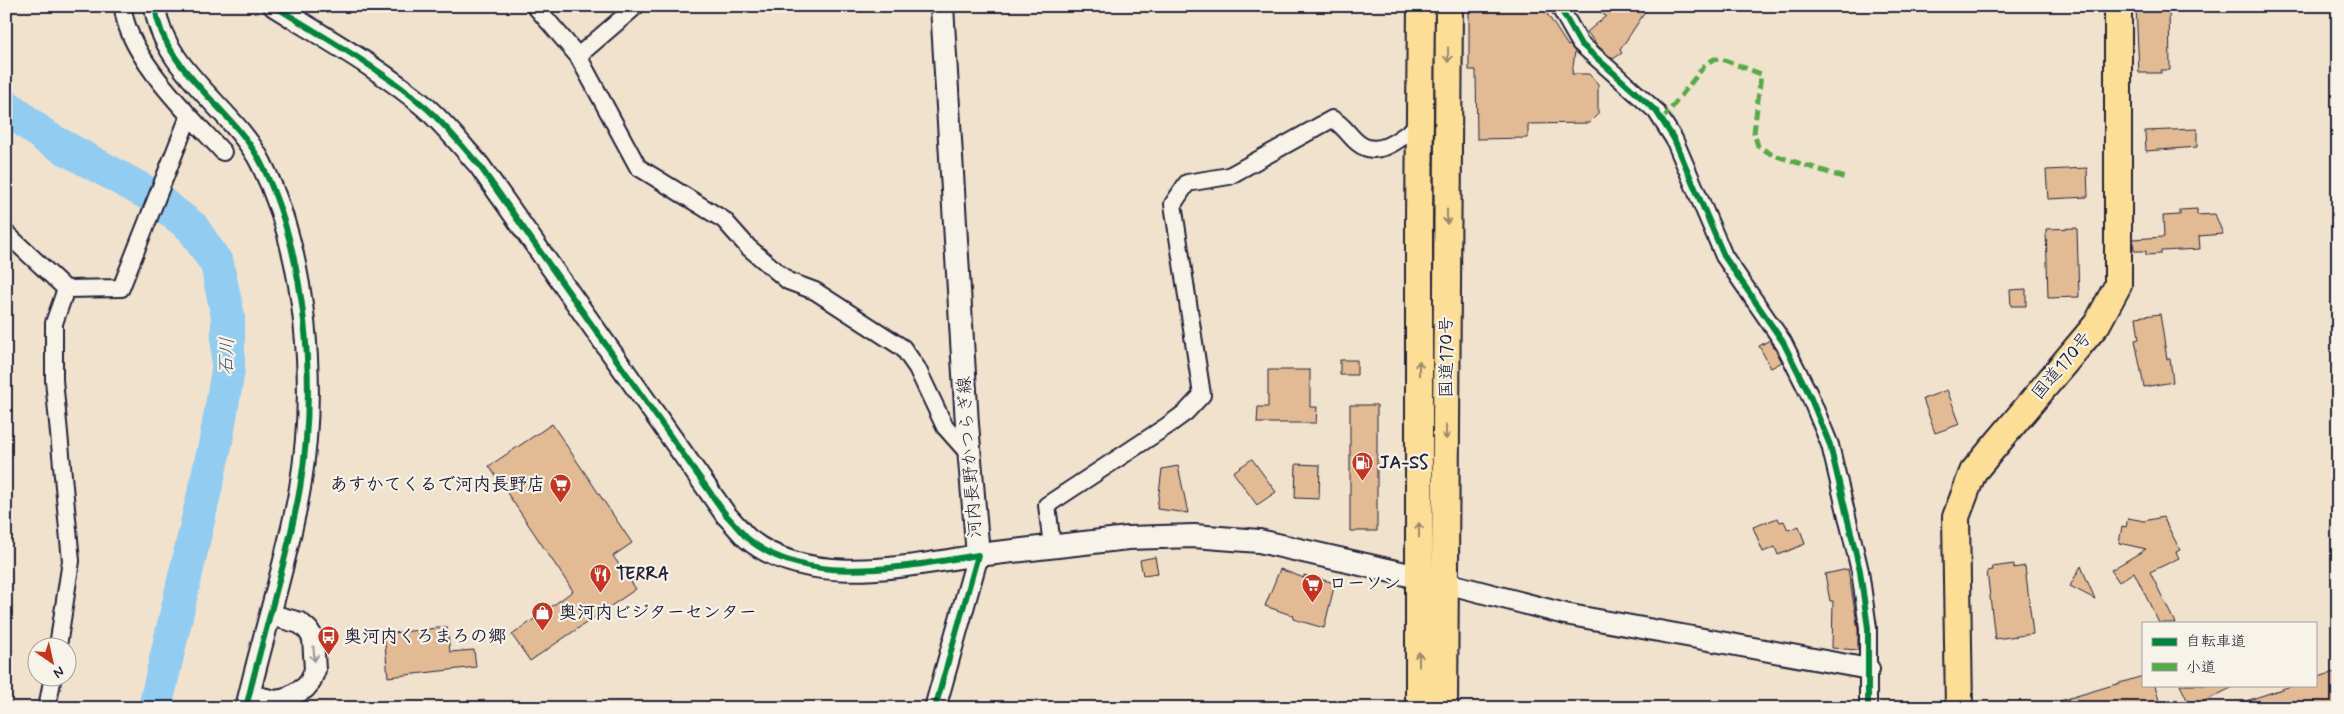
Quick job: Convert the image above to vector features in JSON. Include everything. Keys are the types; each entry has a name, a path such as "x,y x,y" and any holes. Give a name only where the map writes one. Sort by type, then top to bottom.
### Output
{"highway":[{"name":"国道170号","path":"1419,708 1421,6"},
{"name":"国道170号","path":"1444,708 1449,6"},
{"name":"国道170号","path":"1959,708 1956,517 1973,472 2096,324 2118,285 2118,6"}],"main road":[{"name":"河内長野かつらぎ線","path":"942,6 969,454 978,556 1128,538 1194,536 1259,541 1420,579 1446,583"}],"street":[{"path":"123,6 123,16 130,37 159,80 223,152"},
{"path":"155,6 156,18 169,49 248,141 260,162 279,203 294,259 302,316 306,368 305,442 300,486 271,614 247,701 286,699 310,682 315,670 313,638 308,630 300,623 271,614"},
{"path":"274,6 388,76 426,107 479,165 726,515 747,538 788,561 813,567 888,569 978,556 935,708"},
{"path":"535,6 578,56 638,167 724,220 748,247 788,281 815,291 903,348 917,368 945,427 969,454"},
{"path":"578,56 636,6"},
{"path":"1565,10 1580,42 1656,110 1674,139 1724,256 1782,342 1809,394 1830,445 1860,571 1868,628 1868,708"},
{"path":"6,233 66,290 121,288 190,116"},
{"path":"1052,546 1047,505 1167,426 1186,412 1202,395 1173,204 1187,183 1229,176 1332,119 1341,124 1358,143 1371,149 1387,147 1420,124"},
{"path":"60,636 71,561 54,380 54,323 66,290"},
{"path":"1446,583 1565,614 1869,669"},
{"path":"47,708 51,686"}],"building":[{"path":"1469,6 1542,6 1568,46 1570,45 1575,52 1572,74 1589,74 1598,84 1598,114 1589,123 1528,124 1528,138 1477,139 1476,70 1469,70"},
{"path":"1591,6 1649,6 1620,50 1622,53 1613,59 1598,46 1587,32 1606,16"},
{"path":"2136,6 2169,6 2170,70 2161,70 2161,73 2139,73"},
{"path":"2197,129 2197,147 2146,151 2145,131"},
{"path":"2087,168 2088,197 2048,199 2046,170"},
{"path":"2197,209 2197,215 2215,214 2223,234 2199,236 2200,249 2161,251 2161,254 2146,255 2146,251 2134,251 2133,239 2164,237 2163,216 2180,215 2180,210"},
{"path":"2077,228 2079,297 2048,298 2046,229"},
{"path":"2026,289 2026,306 2011,306 2010,290"},
{"path":"2160,314 2167,359 2170,359 2173,382 2144,387 2135,340 2139,339 2136,317"},
{"path":"1770,340 1782,362 1771,368 1759,346"},
{"path":"1340,360 1357,360 1357,375 1340,375"},
{"path":"1268,370 1310,370 1310,407 1317,407 1316,423 1257,423 1258,407 1268,407"},
{"path":"1947,390 1960,424 1935,433 1923,399"},
{"path":"1350,405 1377,405 1377,531 1350,531"},
{"name":"あすかてくるで河内長野店","path":"552,424 632,543 613,556 636,589 530,661 512,635 573,591 489,466"},
{"path":"1252,459 1276,492 1257,505 1233,472"},
{"path":"1296,464 1320,465 1319,499 1295,498"},
{"path":"1178,466 1188,513 1157,509 1162,469"},
{"path":"2163,517 2180,550 2176,552 2179,558 2150,572 2175,622 2159,622 2134,572 2119,582 2111,570 2146,549 2119,543 2122,526 2126,527 2128,518 2144,521"},
{"path":"1778,518 1780,522 1784,521 1788,530 1799,526 1805,544 1778,555 1775,547 1763,552 1753,527"},
{"path":"1155,557 1158,573 1143,575 1140,560"},
{"path":"2014,564 2014,568 2025,566 2033,634 1995,639 1987,571 1993,570 1992,567"},
{"path":"2081,566 2095,599 2070,586"},
{"path":"1280,569 1304,578 1304,575 1335,583 1324,628 1293,619 1294,616 1265,606"},
{"path":"1848,569 1858,629 1858,650 1832,648 1833,601 1830,601 1825,574"},
{"path":"447,627 450,652 474,650 476,667 388,677 384,634"},
{"path":"2338,671 2338,708 2235,708 2234,705 2291,686 2316,686 2316,678"},
{"path":"2142,676 2142,686 2155,686 2161,708 2050,708 2050,704"},
{"path":"2180,686 2235,686 2191,708"}],"waterway":[{"name":"石川","path":"6,106 47,138 149,194 192,227 217,264 228,317 228,370 216,441 155,708"}],"marked path":[{"path":"1662,120 1705,65 1714,59 1722,59 1761,74 1754,133 1758,146 1773,155 1846,178"}],"cycle path":[{"path":"155,6 160,29 171,50 200,88 234,124 249,143 261,163 277,199 289,238 304,322 308,408 300,488 295,516 246,708"},
{"path":"274,6 388,78 424,106 452,134 479,165 726,515 747,538 772,554 799,564 828,569 890,568 978,555 935,708"},
{"path":"1559,6 1580,43 1656,111 1674,139 1724,256 1783,342 1809,394 1830,445 1860,571 1868,628 1868,708"}],"place":[{"name":"JA-SS","path":"1363,482"},
{"name":"あすかてくるで河内長野店","path":"561,504"},
{"name":"TERRA","path":"600,593"},
{"name":"ローソン","path":"1313,603"},
{"name":"奥河内ビジターセンター","path":"543,632"},
{"name":"奥河内くろまろの郷","path":"328,656"}]}
